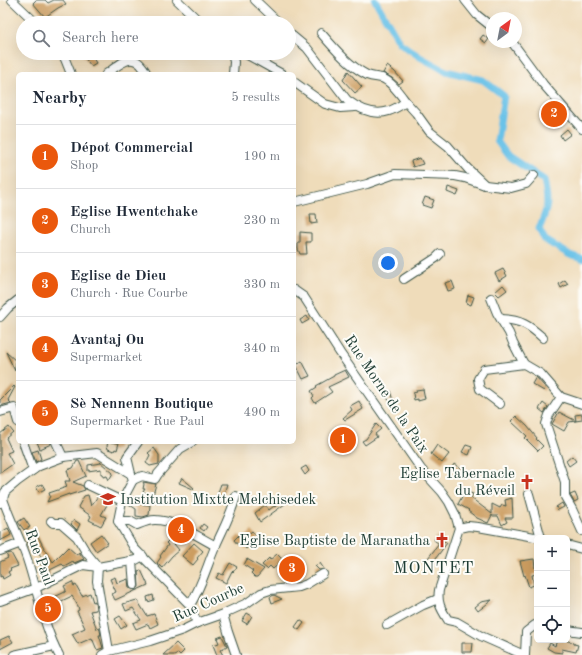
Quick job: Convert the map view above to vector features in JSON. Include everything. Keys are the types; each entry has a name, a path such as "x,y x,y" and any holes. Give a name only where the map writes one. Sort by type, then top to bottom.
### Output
{"street":[{"path":"12,0 29,16"},
{"path":"177,0 194,16"},
{"path":"255,0 272,16"},
{"path":"465,0 477,15 486,22"},
{"path":"321,33 335,49 356,67 368,75 384,79 392,85 429,131 448,146 468,169 485,185"},
{"path":"296,39 307,48 347,100 355,107"},
{"path":"516,48 543,84 582,128"},
{"path":"65,60 69,72"},
{"path":"109,72 126,60"},
{"path":"135,60 145,72"},
{"path":"234,60 235,72"},
{"path":"257,60 278,72"},
{"path":"296,83 325,104 340,108 355,107 376,113 389,111 406,102"},
{"path":"296,202 367,184 395,174 455,176 485,185 511,188 526,184 534,176"},
{"path":"404,279 440,254"},
{"name":"Rue Morne de la Paix","path":"296,291 304,296 340,353 421,469 449,502 459,528"},
{"path":"491,298 497,313 509,333 512,343 524,364 541,374 561,397 582,404"},
{"path":"0,317 16,302"},
{"path":"501,319 524,323 533,328 543,338"},
{"path":"500,404 480,389 478,379 484,369 524,364"},
{"path":"561,397 549,415 546,424 565,482 565,497 582,531"},
{"path":"0,412 14,408 16,415"},
{"path":"24,444 33,470"},
{"path":"57,444 62,457"},
{"path":"119,466 137,444"},
{"path":"1,497 5,492 39,466 62,457 97,453 119,466 132,477 142,476 156,479 158,474 180,448 188,444"},
{"path":"127,457 132,477 122,501 118,521 134,548 190,605 197,623"},
{"path":"88,485 122,501"},
{"path":"529,494 540,535"},
{"path":"190,605 198,592 230,515 236,496"},
{"name":"Rue Paul","path":"1,497 22,543 54,646 59,655"},
{"path":"118,521 130,521 137,525 153,520 159,521 180,527 216,546"},
{"path":"51,521 53,523 61,523 77,537 86,552 98,567 97,581 106,653"},
{"path":"534,537 478,527 468,526 459,528 443,575 438,599 448,620 457,622 481,636 525,655 526,632 534,626"},
{"path":"0,551 22,543"},
{"path":"570,546 582,549"},
{"path":"0,601 36,588 83,565 98,567 132,561 143,556"},
{"path":"132,561 134,585"},
{"name":"Rue Courbe","path":"106,653 183,630 197,623 223,614 261,593 270,590 299,587 323,574"},
{"path":"387,625 423,605 438,599"},
{"path":"223,614 236,655"},
{"path":"570,630 582,632"},
{"path":"14,655 54,646"}],"building":[{"path":"36,0 45,0 48,3 54,0 63,0 66,4 44,16 33,3"},
{"path":"483,35 486,37 486,43 480,39"},
{"path":"86,60 94,60 96,63 91,66"},
{"path":"387,66 403,81 399,84 383,73"},
{"path":"348,71 362,87 355,93 343,80"},
{"path":"553,109 558,115 547,125 542,119"},
{"path":"567,129 571,134 563,140 560,135"},
{"path":"420,158 423,164 413,167 411,161"},
{"path":"448,187 459,191 457,196 447,192"},
{"path":"425,197 434,200 431,208 422,205"},
{"path":"310,214 316,214 317,223 311,224"},
{"path":"300,232 311,233 311,242 306,242 307,254 300,254 298,249 298,243 300,243"},
{"path":"503,269 507,276 499,281 495,273"},
{"path":"565,280 568,284 561,288 559,284"},
{"path":"452,281 455,289 448,291 445,283"},
{"path":"503,285 507,290 499,296 495,292"},
{"path":"468,295 474,297 471,305 466,303"},
{"path":"307,316 309,320 302,324 300,320"},
{"path":"6,352 16,361 15,371"},
{"path":"302,361 310,376 303,379 296,365"},
{"path":"345,370 349,377 328,387 332,392 315,403 312,398 314,396 311,391 317,387 316,386"},
{"path":"536,377 545,387 544,391 532,384"},
{"path":"14,386 15,387 8,400 11,403 0,406 0,400"},
{"path":"423,389 425,399 418,401 418,399 414,400 413,393 417,392 416,390"},
{"path":"390,391 395,407 385,395"},
{"path":"359,401 363,409 345,420 343,418 352,410 350,406"},
{"path":"543,403 548,407 544,413 539,409"},
{"path":"559,412 576,421 569,422 564,431 552,424"},
{"path":"582,414 582,420 576,421 575,415"},
{"path":"516,416 527,426 543,446 538,451 525,438 527,436 511,421"},
{"path":"376,424 381,429 375,434 377,437 365,445 362,441 366,439"},
{"path":"9,427 13,432 6,438 12,451 7,453 13,464 0,473 0,434"},
{"path":"343,436 345,442 340,444 337,440"},
{"path":"38,444 51,444 40,449"},
{"path":"108,444 119,444 117,450 115,449 114,451 108,449"},
{"path":"437,445 449,454 442,463 431,454"},
{"path":"466,445 472,447 469,455 462,452"},
{"path":"154,448 159,455 159,464 150,466 146,463 150,455 148,453"},
{"path":"38,450 41,459 36,462 32,452"},
{"path":"572,456 576,461 569,466 566,461"},
{"path":"77,461 79,461 86,476 73,482 83,486 85,490 47,502 50,496 49,493 67,487 65,481 70,481 67,470 73,468"},
{"path":"100,462 113,473 109,480 107,476 103,477 103,474 101,474 101,469 88,471 88,465 101,463"},
{"path":"454,464 467,473 464,478 451,469"},
{"path":"306,466 309,471 305,475 301,469"},
{"path":"182,478 194,488 193,489 179,483"},
{"path":"143,482 156,484 153,495 143,492 145,489 143,489"},
{"path":"42,484 45,489 39,492 36,487"},
{"path":"221,484 227,484 223,497 217,495"},
{"path":"465,491 473,494 471,498 492,514 492,504 500,508 502,505 506,506 505,500 512,498 513,518 505,518 507,522 502,525 498,516 492,515 488,523 477,518 468,511 469,510 458,504"},
{"path":"575,493 578,500 574,502 570,495"},
{"path":"88,495 91,506 98,496 112,502 108,503 101,515 106,517 101,526 89,520 91,516 78,507 84,496"},
{"path":"286,497 289,501 260,522 255,513 265,505 269,510 274,506 275,507"},
{"path":"127,503 150,505 149,515 143,517 136,516 136,509"},
{"path":"562,503 564,507 558,510 556,507"},
{"path":"24,518 30,527 24,530 18,522"},
{"path":"74,520 80,524 77,530 71,524"},
{"path":"203,524 207,527 204,531 200,528"},
{"path":"8,528 11,535 0,541 0,533"},
{"path":"252,531 258,538 246,549 240,543 238,545 234,540 239,535 243,539"},
{"path":"101,534 108,543 96,551 90,542"},
{"path":"38,536 49,558 50,557 53,562 68,547 77,555 79,552 84,559 74,563 73,561 64,566 62,564 50,570 50,575 48,576 40,563 43,561 35,545 30,548 27,542"},
{"path":"437,536 447,543 433,562 432,560 424,563 439,544 434,540"},
{"path":"170,539 179,550 162,568 157,563 168,545 166,543"},
{"path":"194,543 203,551 193,565 182,556"},
{"path":"11,553 18,566 10,569 11,570 8,572 10,575 3,579 2,576 0,577 0,562 8,558 6,554"},
{"path":"277,554 283,560 273,569 270,566 267,569 262,565 269,558 270,560"},
{"path":"247,559 264,569 257,577 251,573 253,571 244,565"},
{"path":"534,559 534,575 532,575 534,585 529,587 520,561"},
{"path":"230,563 237,567 233,572 232,571 226,583 216,578 219,573 223,575"},
{"path":"295,563 297,574 289,576 287,564"},
{"path":"320,563 324,569 319,570 315,566"},
{"path":"141,570 148,585 115,600 112,594 116,592 110,579 115,577 117,583 128,579 129,588 135,590 139,587 138,571"},
{"path":"72,582 74,586 76,585 82,596 90,593 93,602 95,601 96,610 90,611 97,629 99,628 100,630 101,635 99,635 103,648 97,650 92,638 78,644 72,634 85,628 77,611 79,610 78,606 72,596 49,607 46,601 65,592 66,590 64,586"},
{"path":"153,595 154,600 148,602 147,597"},
{"path":"274,595 282,599 272,603 270,597"},
{"path":"137,600 147,616 154,614 158,624 150,628 148,624 136,629 133,623 141,620 133,608 126,611 123,604"},
{"path":"492,600 478,611 475,607 481,602"},
{"path":"247,613 252,616 247,624 242,621"},
{"path":"120,616 127,625 121,629 115,619"},
{"path":"300,620 304,623 299,630 295,627"},
{"path":"9,636 13,642 0,649 0,640"},
{"path":"222,636 227,646 220,650 223,655 217,655 213,645 219,643 217,638"},
{"path":"570,642 578,645 576,652 562,649 562,653 554,652 547,648 550,643 555,646 556,643 570,643"},
{"path":"176,643 184,651 180,655 178,653 174,655 163,655"},
{"path":"462,643 473,643 472,652 462,652"}],"waterway":[{"path":"375,0 400,43 420,57 446,71 483,80 504,96 497,141 508,156 544,180 547,194 547,205 539,229 545,240 570,255 582,259"}],"place":[{"name":"Eglise Hwentchake","path":"554,114"},
{"name":"Dépot Commercial","path":"343,440"},
{"name":"Eglise Tabernacle du Réveil","path":"527,482"},
{"name":"Institution Mixtte Melchisedek","path":"108,499"},
{"name":"Avantaj Ou","path":"181,530"},
{"name":"Eglise Baptiste de Maranatha","path":"442,540"},
{"name":"Eglise de Dieu","path":"292,569"},
{"name":"Sè Nennenn Boutique","path":"48,609"}],"district":[{"name":"MONTET","path":"434,567"}]}
